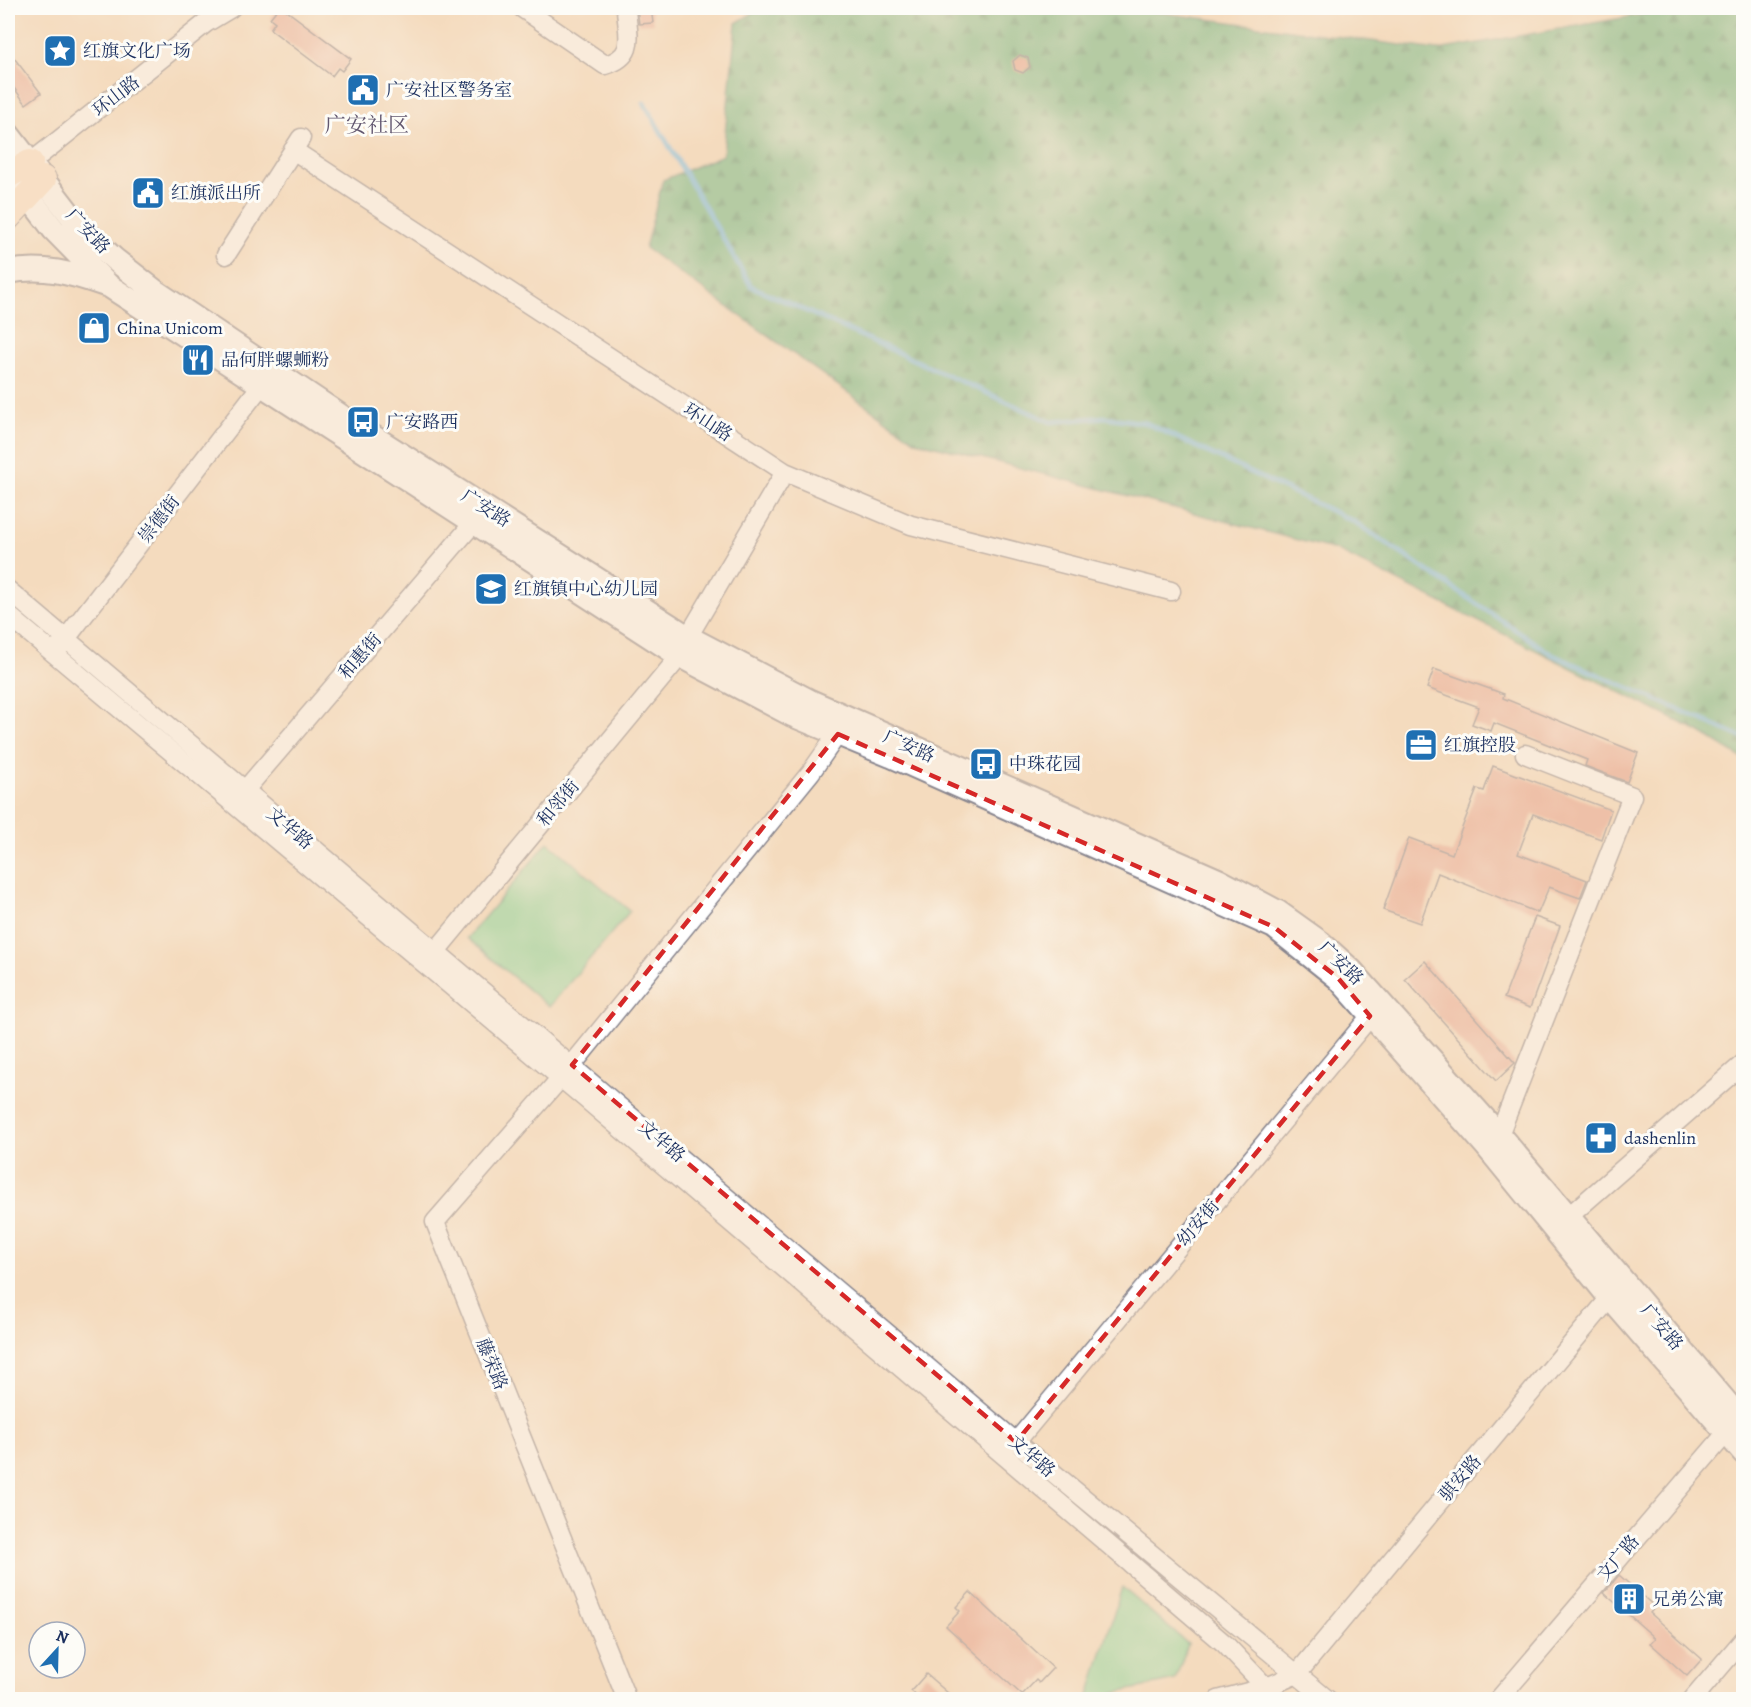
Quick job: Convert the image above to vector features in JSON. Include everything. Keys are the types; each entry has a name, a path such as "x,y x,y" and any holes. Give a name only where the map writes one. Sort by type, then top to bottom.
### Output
{"main road":[{"path":"8,217 21,176"}],"street":[{"name":"环山路","path":"21,176 206,23 231,8"},
{"path":"522,8 605,65 618,62 630,41 626,8"},
{"name":"广安路","path":"8,134 21,176 54,230 109,286 268,377 792,715 843,726 1274,927 1376,1009 1493,1141 1617,1290 1736,1424 1743,1453"},
{"name":"环山路","path":"226,255 297,144 785,472 911,525 1172,591"},
{"name":"广安路","path":"21,176 79,225 114,259 268,377"},
{"path":"8,272 27,268 55,269 109,286"},
{"name":"崇德街","path":"54,654 268,377"},
{"name":"和邻街","path":"436,951 684,646 785,472"},
{"name":"和惠街","path":"245,790 481,515"},
{"name":"文华路","path":"8,590 436,951 566,1071 988,1442 1225,1644 1273,1693"},
{"name":"文华路","path":"8,615 566,1071 1328,1700"},
{"path":"566,1071 811,772 843,726"},
{"path":"1493,1141 1632,796 1525,754"},
{"name":"幼安街","path":"1016,1443 1376,1009"},
{"path":"1568,1217 1743,1063"},
{"name":"藤荣路","path":"566,1071 435,1222 627,1700"},
{"name":"广安路","path":"1493,1141 1568,1217 1617,1290"},
{"name":"骐安路","path":"1297,1674 1617,1290"},
{"name":"文广路","path":"1498,1700 1736,1424"},
{"path":"988,1442 1016,1443"},
{"path":"1692,1700 1743,1639"},
{"path":"1218,1700 1273,1693 1297,1674 1306,1700"}],"highlighted area":[{"path":"838,734 1274,927 1338,978 1370,1016 1016,1442 572,1065"}],"green space":[{"path":"761,8 1126,8 1438,50 1680,8 1743,8 1743,759 1699,732 1336,550 916,441 645,248 663,180 723,155 736,23"},
{"path":"548,842 630,911 549,1007 467,938"},
{"path":"1122,1587 1188,1644 1175,1680 1088,1699"}],"building":[{"path":"278,8 283,8 351,59 342,71 338,68 332,76 270,29 275,22 270,18"},
{"path":"637,8 651,8 653,23 639,24"},
{"path":"8,50 41,93 26,104 8,80"},
{"path":"1020,55 1028,58 1030,67 1023,73 1015,70 1013,61"},
{"path":"1434,669 1504,694 1503,698 1638,753 1627,782 1585,766 1587,760 1494,723 1491,731 1472,724 1479,707 1427,688"},
{"path":"1493,766 1611,810 1601,839 1533,814 1518,854 1587,880 1580,898 1549,887 1538,913 1438,873 1420,923 1383,910 1409,838 1452,854 1477,789 1484,791"},
{"path":"1535,917 1560,926 1530,1008 1504,998"},
{"path":"1425,961 1515,1063 1496,1081 1405,979"},
{"path":"1619,1575 1655,1607 1650,1613 1702,1659 1687,1676 1650,1643 1655,1638 1604,1593"},
{"path":"970,1592 1053,1668 1039,1683 1036,1680 1022,1695 946,1626 960,1611 956,1607"},
{"path":"926,1674 956,1700 922,1700 911,1691"}],"waterway":[{"path":"644,103 751,286 1051,422 1105,417 1146,423 1353,521 1553,655 1744,738"}],"place":[{"name":"红旗文化广场","path":"60,51"},
{"name":"广安社区警务室","path":"363,90"},
{"name":"红旗派出所","path":"148,193"},
{"name":"China Unicom","path":"94,328"},
{"name":"品何胖螺蛳粉","path":"198,360"},
{"name":"广安路西","path":"363,422"},
{"name":"红旗镇中心幼儿园","path":"491,589"},
{"name":"红旗控股","path":"1421,745"},
{"name":"中珠花园","path":"986,764"},
{"name":"dashenlin","path":"1601,1138"},
{"name":"兄弟公寓","path":"1629,1599"}],"district":[{"name":"广安社区","path":"367,125"}]}
